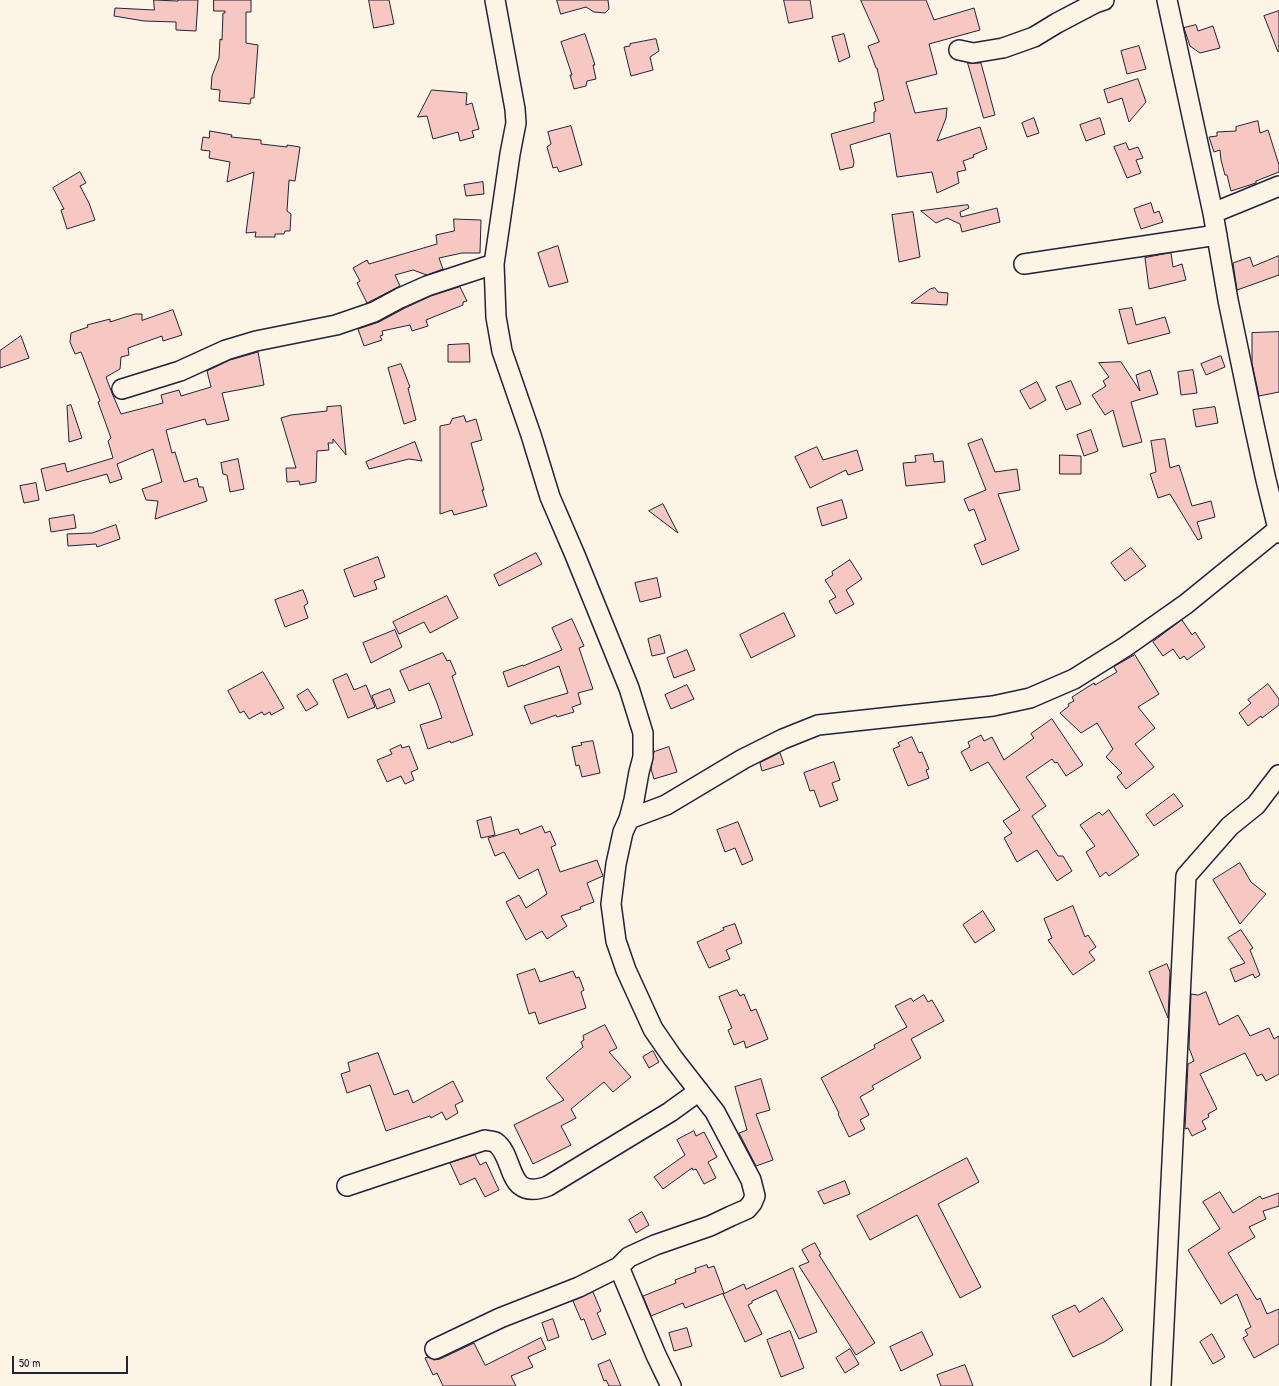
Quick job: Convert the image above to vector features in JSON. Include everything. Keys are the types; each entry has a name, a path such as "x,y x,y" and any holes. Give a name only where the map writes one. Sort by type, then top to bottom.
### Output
{"street":[{"path":"435,1349 500,1318 579,1287 619,1267 629,1257 655,1245 710,1226 747,1209 755,1196 751,1180 715,1112 673,1058 653,1029 626,970 616,940 611,904 616,864 634,800 643,757 643,733 626,682 575,554 550,497 531,435 502,351 496,317 494,264 516,122 516,109 495,0"},
{"path":"959,50 974,53 1003,48 1034,37 1057,23 1095,3 1104,0"},
{"path":"629,819 666,806 743,759 783,739 818,726 993,706 1030,698 1074,678 1125,647 1186,604 1278,531 1251,411 1213,213 1167,0"},
{"path":"1213,213 1279,186"},
{"path":"1024,264 1217,235"},
{"path":"122,389 180,371 226,350 256,341 336,325 374,312 427,286 494,264"},
{"path":"1161,1386 1186,876 1230,826 1256,805 1279,776"},
{"path":"347,1186 485,1140 494,1142 502,1151 518,1184 528,1189 538,1190 548,1186 670,1112 699,1091"},
{"path":"619,1267 656,1355 671,1386"}],"building":[{"path":"154,0 198,0 196,31 176,30 176,22 144,21 114,16 115,8 154,10"},
{"path":"214,0 251,0 251,12 246,12 246,43 258,45 254,98 251,98 250,104 219,101 220,90 211,89 212,76 219,58 220,39 222,40 223,13 225,13 225,11 214,11"},
{"path":"369,0 389,0 394,24 374,28"},
{"path":"557,0 608,0 609,9 605,13 594,12 586,7 561,14"},
{"path":"784,0 810,0 813,18 789,23"},
{"path":"861,0 926,0 934,20 974,8 980,30 929,44 937,74 906,82 915,113 947,108 946,118 937,141 980,127 987,149 973,155 974,157 963,161 966,170 957,172 959,183 937,193 932,172 897,177 890,133 850,145 854,162 853,167 840,170 831,134 874,122 874,112 876,111 874,103 884,100 877,68 868,46 879,42"},
{"path":"1279,11 1279,51 1278,52 1264,16"},
{"path":"1196,25 1198,31 1213,26 1220,48 1200,53 1190,46 1184,28"},
{"path":"585,34 595,65 593,65 596,79 587,81 586,86 574,89 570,75 572,75 561,42"},
{"path":"844,34 850,57 839,62 832,37"},
{"path":"656,39 659,51 650,57 653,70 631,76 624,47 630,46 630,44"},
{"path":"1139,46 1146,69 1127,74 1121,51"},
{"path":"968,63 981,63 995,115 984,118"},
{"path":"1138,79 1146,102 1129,122 1122,98 1108,103 1104,90"},
{"path":"432,90 467,93 466,105 472,103 479,129 472,131 474,137 460,141 458,132 433,139 427,116 418,117"},
{"path":"1034,118 1039,133 1027,137 1022,123"},
{"path":"1100,118 1105,134 1086,141 1080,125"},
{"path":"1258,121 1260,133 1268,130 1279,165 1279,172 1256,181 1256,183 1231,191 1227,175 1225,175 1220,150 1214,152 1209,137 1217,136 1217,132 1236,131 1236,127"},
{"path":"571,126 582,165 559,172 557,167 553,168 547,147 551,144 548,132"},
{"path":"210,131 232,135 231,137 261,140 261,144 300,147 295,181 289,180 287,211 291,214 290,231 285,231 284,234 275,234 275,237 255,237 256,232 246,233 254,172 227,182 230,162 209,158 210,151 201,150 203,137 209,138"},
{"path":"1126,143 1129,150 1138,147 1143,158 1136,160 1141,173 1127,178 1114,147"},
{"path":"80,172 86,183 80,186 89,203 95,220 67,229 61,210 64,209 53,188"},
{"path":"483,182 484,194 466,196 464,185"},
{"path":"1151,203 1154,213 1159,211 1163,222 1141,229 1134,209"},
{"path":"968,205 969,208 960,212 961,217 997,208 1000,222 962,232 960,224 947,218 936,223 921,211"},
{"path":"913,212 920,257 899,262 892,215"},
{"path":"454,219 481,220 480,253 462,253 439,258 443,269 427,275 413,270 395,275 400,286 367,303 357,283 360,281 353,268 367,260 369,264 437,244 436,235 454,231"},
{"path":"558,246 568,282 549,287 538,253"},
{"path":"1171,253 1173,267 1182,264 1186,280 1149,289 1145,258"},
{"path":"1279,256 1279,275 1237,290 1233,263 1250,257 1253,266"},
{"path":"460,287 467,301 463,302 463,305 426,320 428,326 412,331 410,325 382,331 383,335 380,336 382,340 364,346 358,329 379,322 431,296"},
{"path":"935,288 938,292 948,293 947,305 911,303 930,289"},
{"path":"1132,308 1136,325 1165,317 1170,333 1128,344 1119,310"},
{"path":"173,310 182,335 163,341 162,336 128,348 129,355 121,357 120,369 106,377 121,414 163,403 161,395 179,390 181,396 211,387 207,371 230,360 258,352 264,385 222,393 229,420 207,425 205,419 166,430 172,453 175,452 184,482 197,478 199,487 203,487 207,501 155,519 158,501 146,500 142,489 162,482 153,449 117,464 122,479 110,483 107,474 46,491 41,469 65,463 67,472 113,458 108,441 111,438 98,402 100,401 81,352 75,354 70,342 71,333 88,327 87,325 110,319 110,322 135,314 142,314 142,320"},
{"path":"1279,332 1279,392 1259,396 1252,363 1252,333"},
{"path":"21,336 29,358 0,368 0,351"},
{"path":"469,344 470,362 448,362 448,345"},
{"path":"1221,356 1225,367 1206,375 1201,364"},
{"path":"1121,362 1140,391 1136,375 1150,370 1158,394 1131,402 1142,442 1123,447 1113,410 1105,415 1092,395 1106,386 1103,381 1109,377 1099,363"},
{"path":"401,364 410,387 408,388 416,420 404,424 388,368"},
{"path":"1193,370 1197,393 1181,395 1178,372"},
{"path":"1071,381 1081,404 1066,410 1056,387"},
{"path":"1037,382 1046,400 1030,409 1020,391"},
{"path":"71,405 82,438 69,442 67,406"},
{"path":"341,406 346,455 333,439 333,443 328,443 329,450 317,451 316,482 300,485 299,481 287,482 286,468 296,468 281,418 291,415 327,411 327,407"},
{"path":"1215,407 1218,423 1196,427 1193,410"},
{"path":"464,416 466,422 476,419 482,440 471,443 487,506 454,515 452,510 440,514 440,426 450,424 452,419"},
{"path":"1091,430 1098,451 1084,456 1077,435"},
{"path":"982,439 995,472 1017,469 1020,490 998,494 1019,550 982,565 974,545 986,540 974,509 969,511 964,499 986,490 968,444"},
{"path":"1165,439 1170,468 1179,465 1192,506 1211,501 1215,517 1197,522 1202,538 1198,540 1170,494 1158,498 1150,474 1156,472 1151,441"},
{"path":"415,442 422,461 409,459 369,469 366,462"},
{"path":"817,447 823,460 857,450 863,470 848,475 846,470 810,488 795,457"},
{"path":"933,454 934,462 943,461 945,482 906,486 903,463 916,462 915,456"},
{"path":"1060,455 1081,456 1081,474 1060,474"},
{"path":"238,459 244,489 230,492 227,475 223,474 221,463"},
{"path":"36,483 39,500 24,503 20,486"},
{"path":"842,500 847,518 822,526 817,508"},
{"path":"663,504 678,533 649,511"},
{"path":"74,515 76,528 51,532 49,519"},
{"path":"116,525 120,539 97,547 96,544 68,546 67,534 92,533"},
{"path":"1131,548 1146,566 1125,581 1111,563"},
{"path":"536,553 542,564 499,586 494,575"},
{"path":"378,557 385,577 374,581 377,589 354,597 344,570"},
{"path":"850,560 862,579 846,590 854,604 836,614 829,601 836,597 825,580 833,575 832,572"},
{"path":"657,578 661,597 640,602 635,583"},
{"path":"303,590 308,603 304,606 308,618 285,627 275,600"},
{"path":"447,596 458,618 430,633 424,622 399,634 393,622"},
{"path":"784,613 795,636 751,658 740,635"},
{"path":"572,619 584,646 579,648 593,689 578,693 581,704 572,707 574,712 557,717 556,715 531,724 524,706 568,693 559,666 508,687 503,672 523,666 562,650 552,628"},
{"path":"1182,620 1192,635 1195,632 1205,647 1187,660 1184,656 1180,659 1173,649 1163,656 1153,642"},
{"path":"395,630 402,647 371,663 363,643"},
{"path":"660,635 665,653 652,656 648,639"},
{"path":"687,650 695,670 674,678 667,658"},
{"path":"443,653 447,661 450,660 456,674 452,676 473,735 428,749 420,725 442,718 437,703 429,683 409,691 400,671"},
{"path":"1135,655 1159,694 1138,707 1155,728 1135,744 1154,767 1126,789 1117,777 1122,773 1106,757 1113,749 1097,723 1081,733 1060,713 1069,706 1068,704 1074,701 1072,697 1094,683 1095,685 1117,672 1114,667"},
{"path":"263,672 284,708 271,715 270,712 264,715 262,712 249,719 244,711 240,713 228,691"},
{"path":"347,674 354,690 366,685 375,707 348,718 333,680"},
{"path":"1268,684 1279,699 1279,705 1262,718 1261,716 1248,726 1239,713 1251,703 1248,700"},
{"path":"687,685 694,699 671,709 665,695"},
{"path":"308,689 318,704 306,711 297,696"},
{"path":"390,689 395,702 377,709 372,696"},
{"path":"1052,719 1083,765 1066,776 1057,762 1055,763 1052,759 1026,777 1046,806 1032,816 1058,856 1063,856 1072,871 1057,881 1037,850 1017,862 1004,838 1012,833 1003,821 1020,810 988,762 971,771 961,752 970,747 968,742 981,735 984,741 992,737 1004,760 1034,738 1031,734"},
{"path":"912,737 919,753 922,752 929,769 926,770 929,778 908,786 893,749 900,746 898,743"},
{"path":"593,741 600,773 582,777 579,765 576,766 572,747 582,745 581,743"},
{"path":"401,745 402,748 409,746 418,769 411,772 414,780 405,784 401,776 387,782 377,760 392,754 390,750"},
{"path":"669,747 677,772 654,779 651,769 654,752"},
{"path":"780,753 784,764 762,771 760,763"},
{"path":"834,762 840,780 832,783 838,800 820,807 814,790 810,791 804,773"},
{"path":"1174,794 1183,806 1154,826 1146,815"},
{"path":"1109,810 1139,855 1109,876 1106,872 1100,877 1086,852 1095,846 1080,825 1099,812 1102,815"},
{"path":"491,817 495,835 481,838 477,821"},
{"path":"738,822 753,860 742,865 735,848 725,852 717,830"},
{"path":"542,826 545,833 550,831 556,845 551,847 560,872 597,860 603,876 587,883 594,902 580,907 581,909 561,916 567,926 547,939 542,931 526,940 506,902 519,895 526,908 547,894 538,869 519,879 504,852 495,856 488,838 518,829 520,834"},
{"path":"1240,863 1251,882 1266,894 1240,924 1213,880"},
{"path":"1073,906 1085,937 1088,935 1096,947 1089,952 1095,960 1073,975 1048,940 1052,938 1044,919"},
{"path":"983,911 995,930 975,943 963,925"},
{"path":"735,924 742,943 726,950 730,959 709,968 697,942 724,930 723,928"},
{"path":"1241,930 1253,948 1250,950 1260,975 1255,978 1253,974 1235,982 1230,969 1245,963 1228,938"},
{"path":"1167,964 1170,972 1168,1018 1149,972"},
{"path":"535,969 540,982 573,971 576,978 579,977 584,990 581,992 586,1008 539,1024 535,1012 529,1014 517,975"},
{"path":"737,990 740,996 744,994 751,1011 756,1009 768,1039 746,1048 744,1041 734,1045 728,1030 732,1028 719,997"},
{"path":"1206,992 1219,1025 1238,1015 1250,1036 1269,1028 1274,1039 1279,1036 1279,1074 1266,1081 1262,1074 1257,1076 1245,1053 1200,1074 1217,1109 1208,1114 1209,1117 1202,1121 1206,1129 1192,1136 1188,1128 1185,1129 1188,1064 1194,1061 1189,1048 1191,994 1198,995"},
{"path":"924,995 928,1002 932,1000 944,1021 911,1039 921,1058 872,1086 874,1089 860,1097 869,1115 860,1120 865,1129 849,1137 838,1114 839,1113 821,1078 875,1048 874,1045 907,1027 895,1006 911,998 913,1001"},
{"path":"605,1025 617,1048 609,1052 631,1077 613,1092 604,1082 571,1109 576,1118 561,1126 571,1145 533,1164 514,1125 564,1100 546,1078 583,1047 581,1042 584,1040 583,1036"},
{"path":"653,1051 659,1062 649,1068 643,1057"},
{"path":"378,1053 394,1095 408,1090 413,1103 453,1081 463,1101 455,1105 458,1113 446,1120 442,1112 431,1118 430,1116 386,1131 370,1085 347,1093 341,1074 350,1071 348,1063"},
{"path":"761,1079 770,1110 756,1114 773,1160 756,1166 739,1133 747,1130 735,1087"},
{"path":"694,1131 696,1136 704,1132 717,1157 708,1162 716,1178 704,1184 696,1169 693,1170 692,1168 663,1189 654,1177 685,1155 677,1140"},
{"path":"475,1155 480,1165 486,1162 499,1190 485,1197 475,1178 460,1185 450,1163"},
{"path":"967,1158 979,1182 938,1204 981,1287 960,1298 917,1215 870,1240 857,1216"},
{"path":"845,1181 850,1194 824,1204 818,1192"},
{"path":"1220,1192 1233,1213 1260,1196 1262,1199 1279,1193 1279,1206 1263,1211 1266,1219 1249,1227 1255,1237 1228,1253 1257,1300 1260,1298 1267,1314 1279,1309 1279,1344 1254,1358 1243,1338 1248,1335 1245,1330 1251,1327 1237,1294 1221,1304 1188,1250 1220,1229 1203,1202"},
{"path":"642,1212 649,1225 636,1233 629,1220"},
{"path":"815,1243 821,1254 819,1255 875,1343 856,1355 799,1266 809,1262 802,1250"},
{"path":"707,1265 708,1268 714,1266 724,1293 685,1308 683,1303 651,1316 643,1296 676,1283 675,1280 696,1272 695,1269"},
{"path":"793,1268 817,1332 799,1339 776,1290 752,1301 752,1303 748,1305 762,1334 745,1342 723,1294 744,1284 746,1289"},
{"path":"593,1292 601,1311 597,1313 606,1334 592,1340 584,1319 581,1320 573,1301"},
{"path":"1103,1298 1123,1330 1104,1342 1073,1357 1052,1316 1075,1305 1079,1312"},
{"path":"553,1319 559,1337 548,1341 542,1323"},
{"path":"687,1328 692,1346 674,1351 669,1333"},
{"path":"790,1331 804,1368 781,1377 767,1340"},
{"path":"922,1332 933,1355 901,1371 890,1347"},
{"path":"1212,1334 1225,1357 1213,1364 1200,1342"},
{"path":"541,1338 546,1349 528,1357 533,1367 511,1376 516,1386 443,1386 437,1373 433,1375 425,1358 428,1357 434,1360 440,1359 474,1343 485,1365"},
{"path":"850,1349 859,1364 845,1373 836,1358"},
{"path":"610,1360 621,1386 609,1386 606,1380 604,1381 598,1365"},
{"path":"965,1365 973,1386 941,1386 937,1375"}]}
